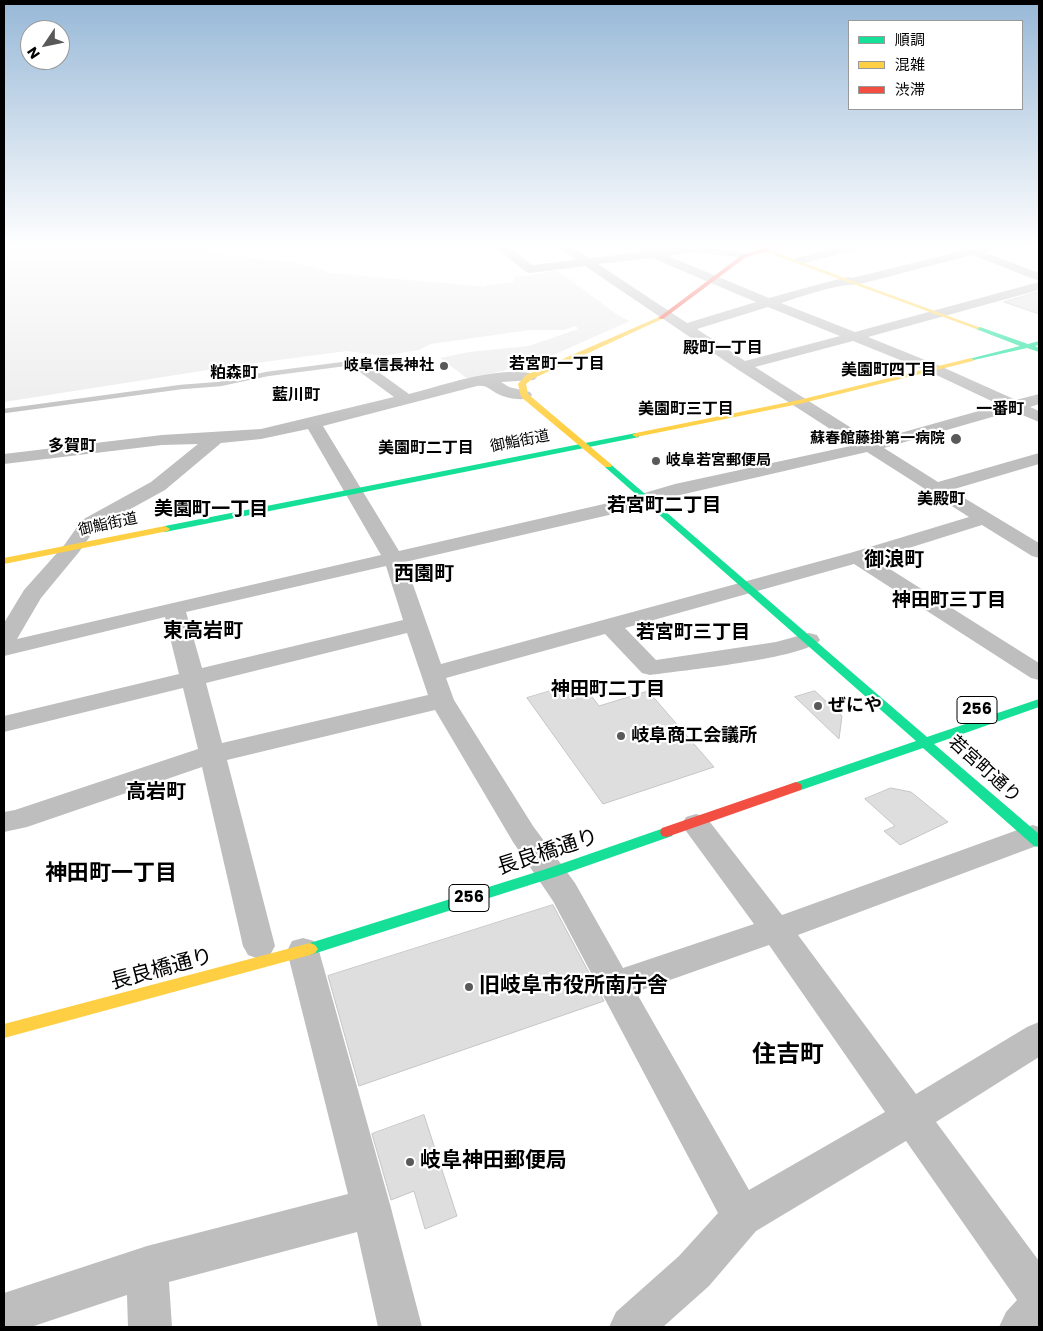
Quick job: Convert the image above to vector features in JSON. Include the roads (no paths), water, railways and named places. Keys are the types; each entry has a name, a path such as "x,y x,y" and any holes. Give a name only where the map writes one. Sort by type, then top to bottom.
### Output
{"main road":[{"path":"527,386 666,316 678,307"},
{"path":"925,307 1037,345"},
{"name":"御鮨街道","path":"4,561 799,402 1037,345"},
{"name":"若宮町通り","path":"527,386 586,444 809,640 919,730 928,744 1036,839"},
{"name":"長良橋通り","path":"4,1031 542,862 696,824 1039,704"},
{"path":"897,738 919,730"}],"street":[{"path":"653,307 868,447 986,518 1034,544"},
{"path":"686,328 758,307"},
{"path":"782,307 935,369 1039,417"},
{"path":"742,366 963,307"},
{"path":"354,361 405,398"},
{"path":"4,459 162,440 261,434 313,423 477,381 487,380 504,392 527,386"},
{"path":"4,649 174,608 622,506 684,488 868,447 1039,399"},
{"path":"313,423 352,492 394,559 442,700 542,862 564,892 742,1217"},
{"path":"4,641 32,595 72,548 89,524 158,486 216,438"},
{"path":"937,488 1039,458"},
{"path":"432,674 857,557 986,518"},
{"path":"857,557 1039,673"},
{"path":"174,608 212,754 270,947 371,1208 400,1327"},
{"path":"4,724 415,624"},
{"path":"609,624 650,668 779,650 809,640"},
{"path":"4,822 17,820 212,754 442,700"},
{"path":"696,824 776,930 1039,1296"},
{"path":"615,985 1036,839"},
{"path":"631,1327 694,1271 742,1217 910,1118 1039,1038"},
{"path":"4,1315 147,1267 371,1208"},
{"path":"147,1267 150,1327"},
{"path":"1021,1327 1039,1308"}],"waterway":[{"path":"4,411 181,387 220,384 267,374 344,364"}],"place":[{"name":"岐阜信長神社","path":"444,366"},
{"name":"蘇春館藤掛第一病院","path":"956,439"},
{"name":"岐阜若宮郵便局","path":"656,461"},
{"name":"ぜにや","path":"818,706"},
{"name":"岐阜商工会議所","path":"621,736"},
{"name":"旧岐阜市役所南庁舎","path":"469,987"},
{"name":"岐阜神田郵便局","path":"410,1162"}],"district":[{"name":"殿町一丁目","path":"723,349"},
{"name":"若宮町一丁目","path":"557,365"},
{"name":"美園町四丁目","path":"889,371"},
{"name":"粕森町","path":"234,374"},
{"name":"藍川町","path":"296,396"},
{"name":"美園町三丁目","path":"686,410"},
{"name":"一番町","path":"1000,410"},
{"name":"多賀町","path":"72,447"},
{"name":"美園町二丁目","path":"426,449"},
{"name":"美殿町","path":"941,500"},
{"name":"若宮町二丁目","path":"664,506"},
{"name":"美園町一丁目","path":"211,510"},
{"name":"御浪町","path":"894,561"},
{"name":"西園町","path":"424,575"},
{"name":"神田町三丁目","path":"949,601"},
{"name":"東高岩町","path":"203,632"},
{"name":"若宮町三丁目","path":"693,633"},
{"name":"神田町二丁目","path":"608,690"},
{"name":"高岩町","path":"156,793"},
{"name":"神田町一丁目","path":"111,874"},
{"name":"住吉町","path":"788,1056"}]}
